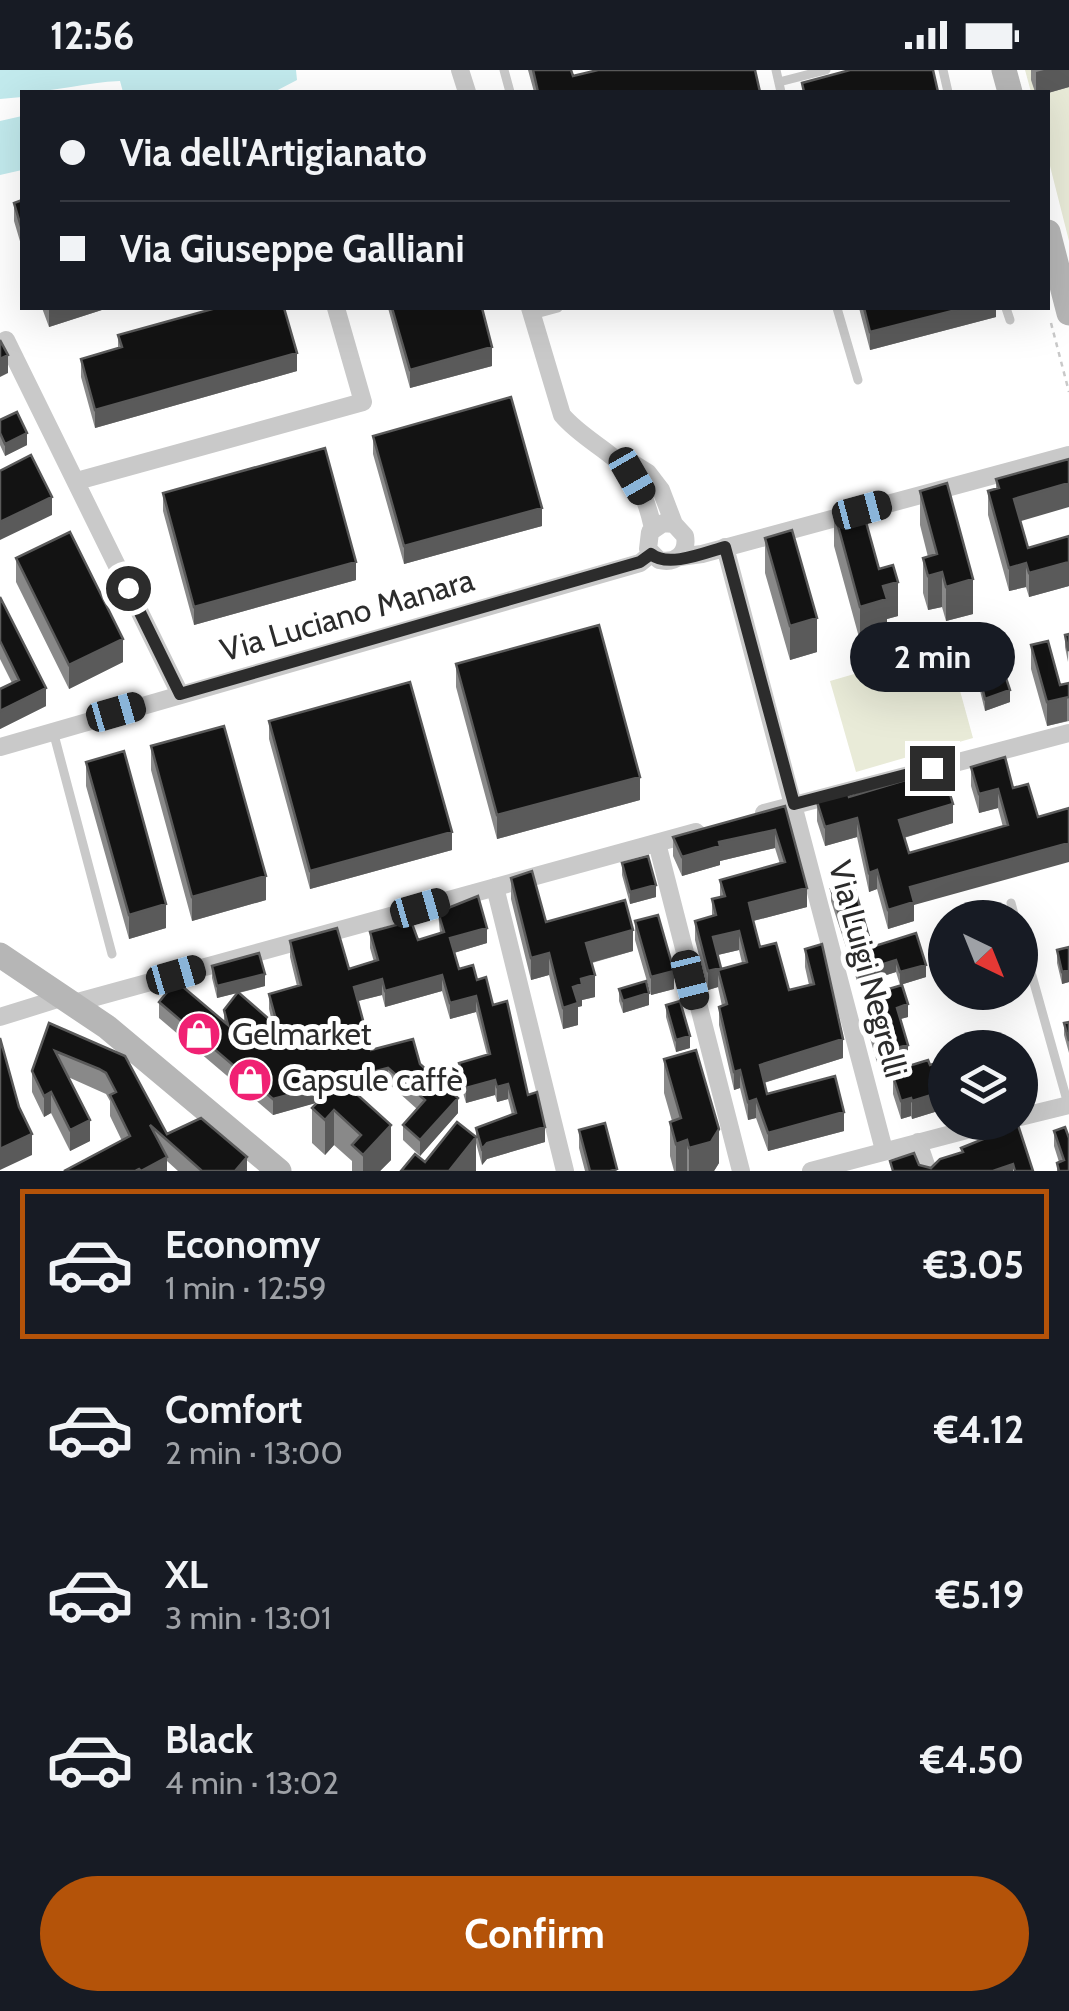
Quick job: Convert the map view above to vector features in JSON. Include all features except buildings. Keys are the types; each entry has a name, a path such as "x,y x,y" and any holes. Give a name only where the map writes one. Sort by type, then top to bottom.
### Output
{"main road":[{"path":"1050,246 1060,319"},
{"path":"0,956 69,1000 163,1071 279,1171"}],"street":[{"path":"77,481 363,402 337,310"},
{"path":"531,311 562,415 596,444 648,473 661,490 680,530 686,547 680,557"},
{"path":"6,340 180,694"},
{"path":"596,444 632,476 646,499 654,528"},
{"path":"721,548 696,544 664,523 654,528 648,538 651,554 665,562 680,557 721,548 1069,455"},
{"name":"Via Luigi Negrelli","path":"721,548 794,804 884,1150"},
{"name":"Via Luciano Manara","path":"0,746 640,562 651,554"},
{"path":"743,819 1069,733"},
{"path":"0,1018 708,828"},
{"path":"657,843 742,1171"},
{"path":"495,887 566,1171"},
{"path":"1038,1113 1069,1106"},
{"path":"816,1170 928,1139"},
{"path":"918,1142 928,1171"}],"lane":[{"path":"776,70 780,87 826,70"},
{"path":"838,310 858,380"},
{"path":"1007,310 1010,320"},
{"path":"53,731 112,954"},
{"path":"1038,997 1069,1106"}],"path":[{"path":"1060,319 1069,392"}],"green space":[{"path":"1025,70 1069,70 1069,241 1050,166 1050,90 1030,90"},
{"path":"948,647 973,738 856,772 830,681"}],"water":[{"path":"0,70 296,70 297,80 278,90 122,90 120,81 20,90 20,97 0,99"},
{"path":"20,116 20,170 0,175 0,121"}],"place":[{"name":"Gelmarket","path":"199,1034"},
{"name":"Capsule caffè","path":"250,1080"}],"route":[{"path":"128,588 180,694 640,562 651,554 670,562 725,547 794,804 932,768"}]}
